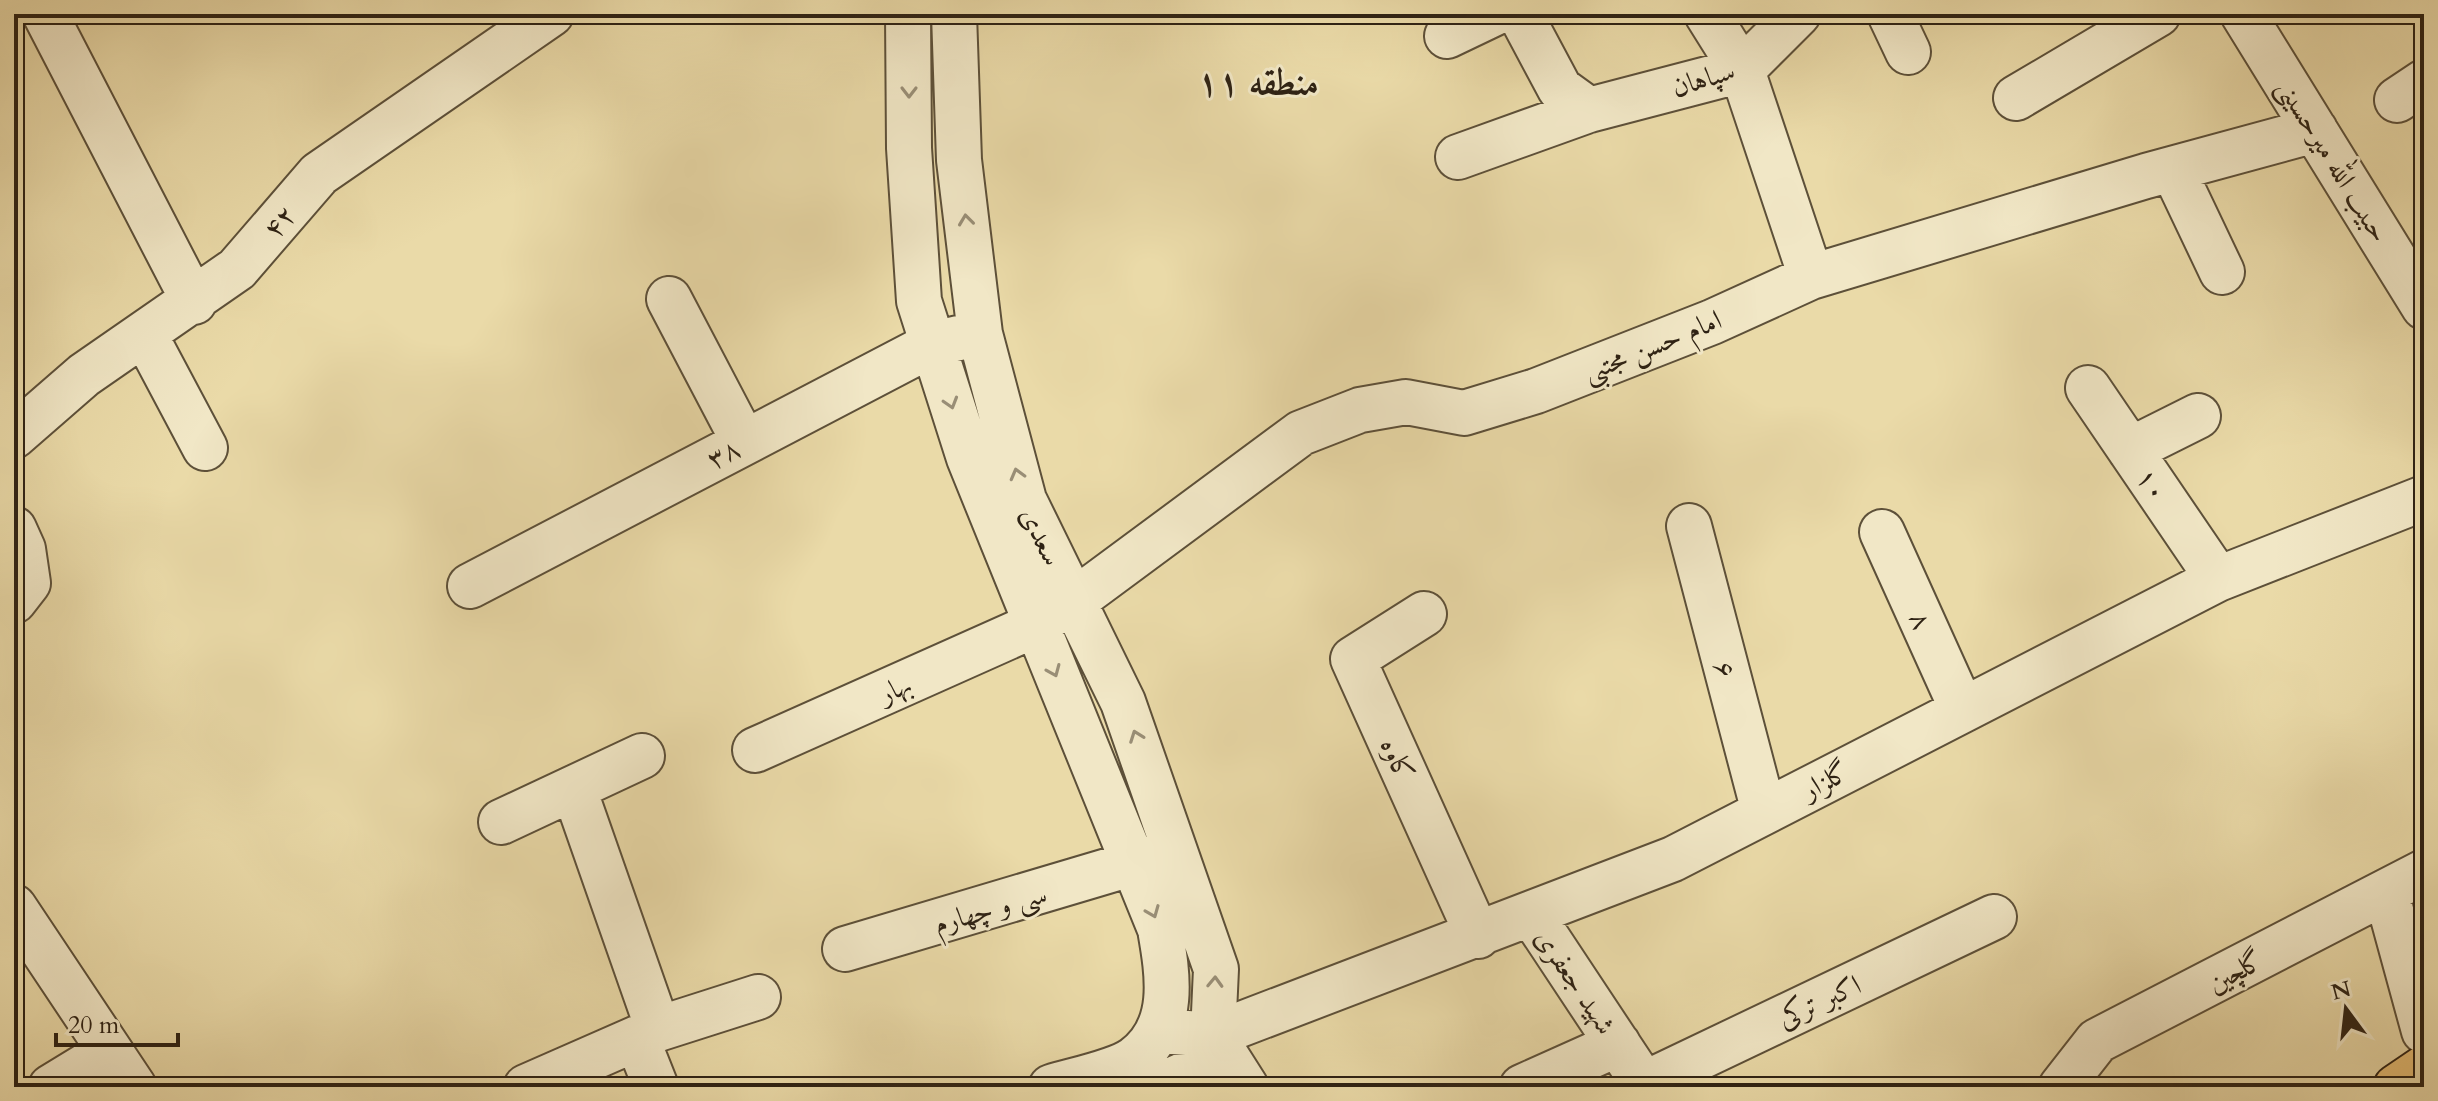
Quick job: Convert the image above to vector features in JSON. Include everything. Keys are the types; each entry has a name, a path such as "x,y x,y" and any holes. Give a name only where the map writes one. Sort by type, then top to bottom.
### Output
{"main road":[{"path":"2396,1087 2424,1068"}],"street":[{"path":"45,14 194,302"},
{"name":"سعدی","path":"908,14 909,148 919,301 969,458 1160,929 1169,978 1161,1031"},
{"name":"سعدی","path":"954,14 959,160 980,334 1024,500 1123,702 1177,849 1216,969 1213,1035 1194,1070 1156,1087"},
{"path":"1447,36 1493,14"},
{"path":"1520,14 1560,89 1589,110"},
{"path":"1707,14 1742,70 1811,277"},
{"name":"سپاهان","path":"1458,157 1589,110 1742,70 1798,14"},
{"path":"2016,98 2158,14"},
{"name":"۴۲","path":"14,436 84,375 194,302 237,269 319,174 546,15"},
{"name":"حبیب الله میرحسینی","path":"2258,19 2315,130 2424,307"},
{"name":"امام حسن مجتبی","path":"1035,625 1074,601 1301,433 1360,410 1406,402 1464,413 1536,391 1712,322 1811,277 2315,130"},
{"path":"2173,169 2222,272"},
{"path":"669,299 744,442"},
{"name":"۳۸","path":"470,586 933,344 980,334"},
{"path":"145,335 205,448"},
{"name":"۱۰","path":"2088,388 2218,579"},
{"path":"2130,450 2198,416"},
{"name":"گلزار","path":"1213,1035 1673,859 2218,579 2424,498"},
{"name":"۶","path":"1689,526 1764,812"},
{"path":"14,529 23,549 28,583 14,601"},
{"name":"۸","path":"1882,532 1962,709"},
{"name":"کاوه","path":"1424,614 1353,659 1478,936"},
{"name":"بهار","path":"755,750 1035,625"},
{"path":"501,822 642,756"},
{"path":"574,789 648,1034 656,1087"},
{"name":"سی و چهارم","path":"845,949 1135,866 1177,849"},
{"name":"گلچین","path":"2061,1087 2097,1041 2424,872"},
{"path":"2386,892 2424,1031"},
{"path":"14,907 134,1087"},
{"name":"شهید جعفری","path":"1532,915 1645,1086"},
{"name":"اکبر ترکی","path":"1645,1086 1994,917"},
{"path":"526,1087 648,1034 758,997"},
{"path":"1051,1087 1132,1060 1161,1031 1213,1035 1246,1087"},
{"path":"1522,1087 1618,1044"},
{"path":"51,1087 110,1051"}],"district":[{"name":"منطقه ۱۱","path":"1258,81"}]}
